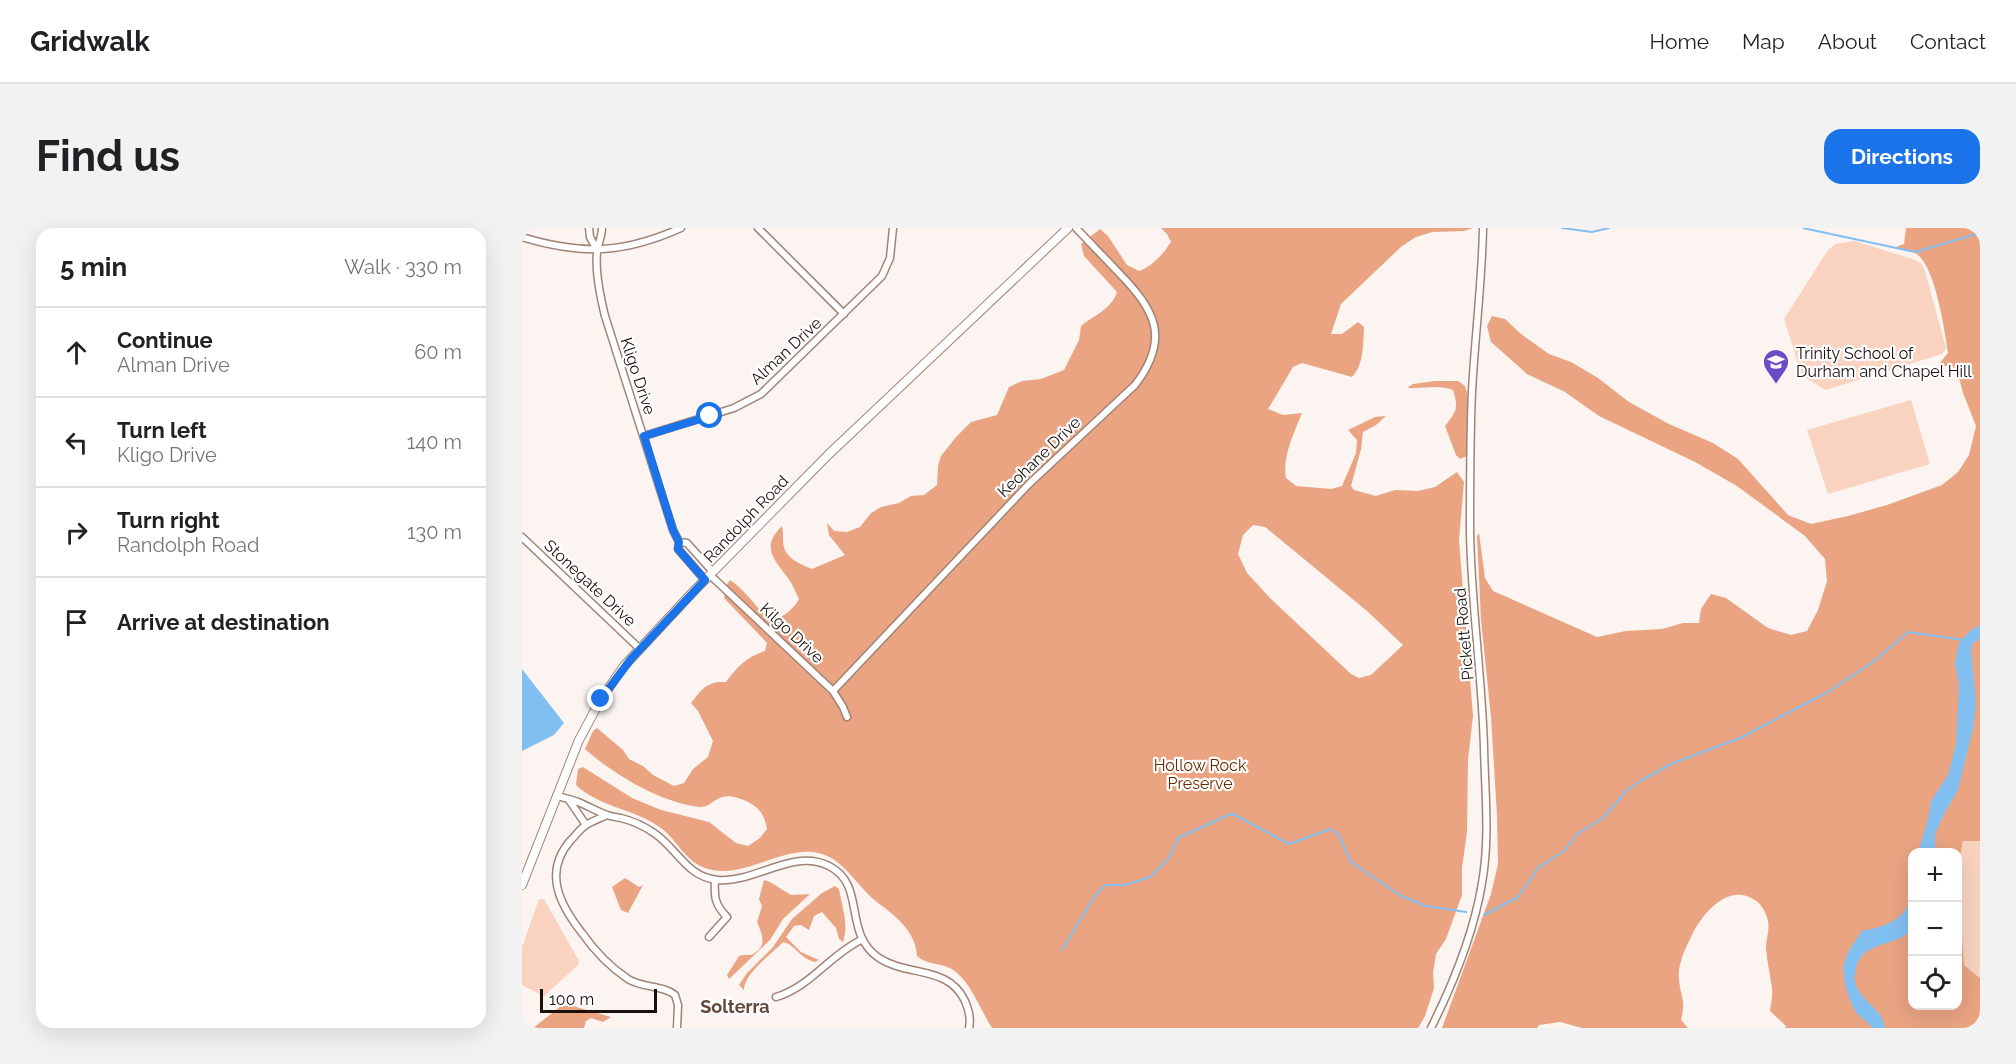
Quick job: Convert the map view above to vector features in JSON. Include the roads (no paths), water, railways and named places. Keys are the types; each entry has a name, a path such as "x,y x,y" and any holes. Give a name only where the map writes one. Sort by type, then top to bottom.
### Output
{"street":[{"name":"Kligo Drive","path":"589,228 590,237 597,250"},
{"name":"Kligo Drive","path":"602,228 597,250 600,297 605,316 673,530 679,542 678,549 710,576"},
{"path":"522,237 553,246 597,250 619,248 660,238 681,228"},
{"path":"758,228 844,315"},
{"name":"Alman Drive","path":"644,436 734,408 761,394 882,276 890,258 893,228"},
{"name":"Randolph Road","path":"522,885 594,710 614,679 640,649 836,447 1068,228"},
{"name":"Keohane Drive","path":"832,691 1029,484 1136,385 1147,369 1154,352 1156,332 1150,311 1140,294 1076,228"},
{"name":"Pickett Road","path":"1431,1028 1451,985 1474,916 1482,885 1486,855 1485,724 1470,533 1472,392 1482,286 1483,228"},
{"name":"Stonegate Drive","path":"522,537 640,649"},
{"path":"679,542 687,543 710,576"},
{"name":"Kilgo Drive","path":"710,576 832,691 847,717"},
{"path":"557,796 607,815 630,820 646,828 664,841 692,871 715,880 748,876 798,861 813,861 828,865 848,884 861,940 871,952 887,962 933,974 950,982 967,1006 970,1018 969,1028"},
{"path":"569,800 586,825"},
{"path":"607,815 586,825 570,841 558,861 556,877 560,897 585,938 615,969 637,984 668,991 675,995 678,1005 677,1028"},
{"path":"709,937 727,917 714,896 715,880"},
{"path":"776,998 796,988 847,948 861,940"}],"water":[{"path":"1980,625 1980,639 1973,643 1971,648 1976,704 1973,728 1958,790 1935,834 1935,848 1919,848 1931,801 1948,775 1956,744 1959,685 1955,663 1959,643 1970,631"},
{"path":"522,669 564,723 554,735 522,751"},
{"path":"1908,903 1908,933 1866,952 1856,969 1857,987 1881,1016 1885,1028 1872,1028 1858,1014 1850,1000 1843,973 1845,960 1862,931 1891,922 1905,911"}],"waterway":[{"path":"1562,228 1592,232 1609,228"},
{"path":"1803,228 1915,252 1980,233"},
{"path":"1484,915 1518,897 1538,868 1565,850 1577,834 1603,818 1627,790 1642,780 1671,764 1740,738 1826,693 1873,662 1908,632 1964,640"},
{"path":"1062,950 1094,897 1105,885 1125,885 1150,877 1168,859 1178,838 1233,814 1289,844 1330,829 1338,834 1351,862 1401,896 1426,906 1466,912"}],"place":[{"name":"Trinity School of Durham and Chapel Hill","path":"1776,385"}],"district":[{"name":"Solterra","path":"735,1006"}],"park label":[{"name":"Hollow Rock Preserve","path":"1200,774"}]}
